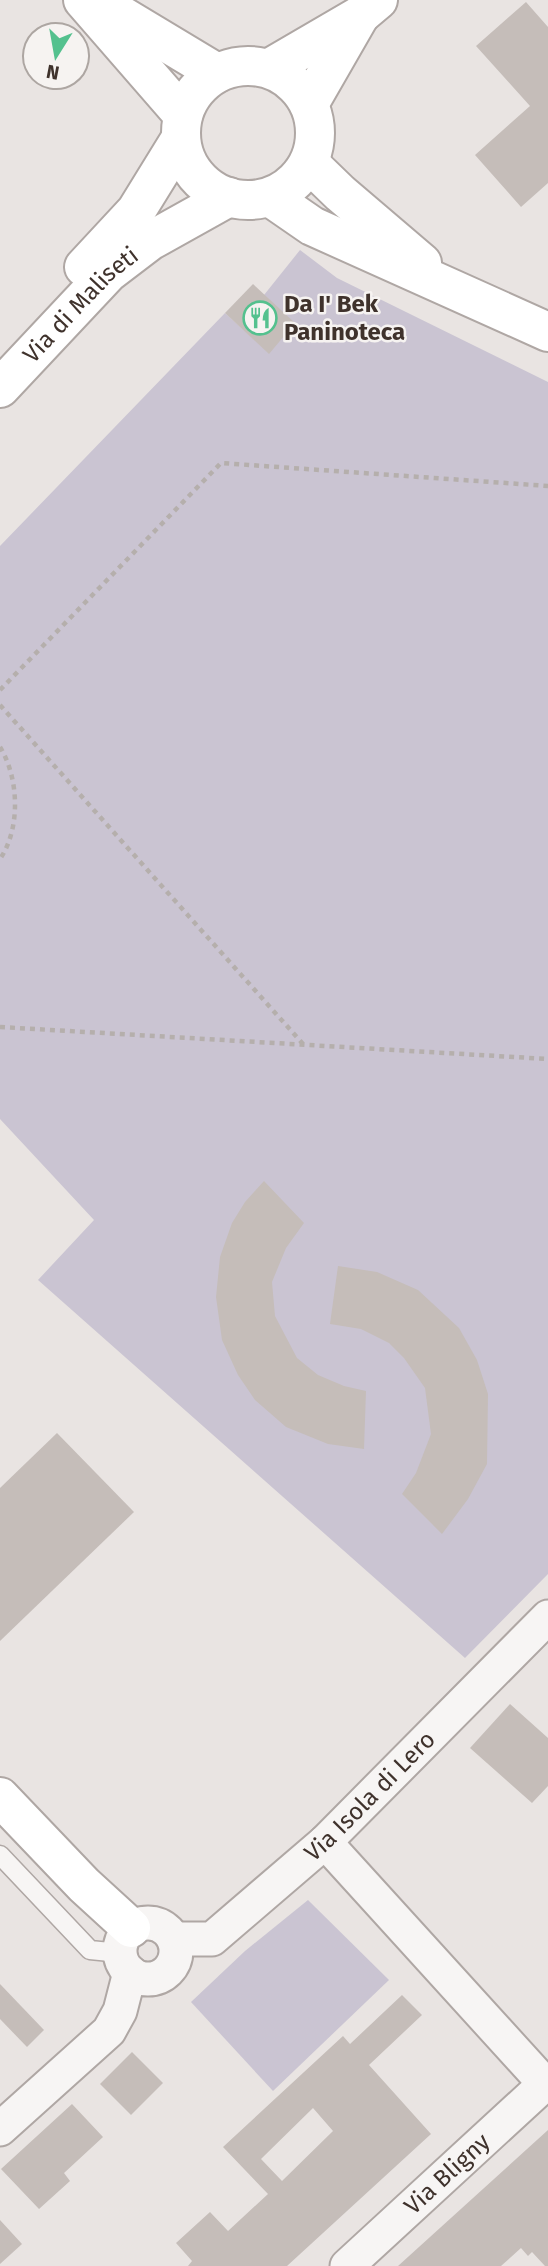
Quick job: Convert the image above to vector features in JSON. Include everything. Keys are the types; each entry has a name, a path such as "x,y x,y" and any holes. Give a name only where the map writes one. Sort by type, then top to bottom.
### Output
{"street":[{"path":"83,0 182,126"},
{"path":"96,0 217,73"},
{"path":"270,68 369,8"},
{"path":"309,104 369,8"},
{"path":"252,65 270,68 293,82 309,104 316,123 315,144 309,163 286,189 270,197 250,200 229,197 211,189 196,175 186,158 182,126 191,98 202,83 217,73 252,65"},
{"name":"Via di Maliseti","path":"0,354 136,211 182,126"},
{"path":"309,163 455,292"},
{"name":"Via di Maliseti","path":"0,388 108,273 168,231 229,197"},
{"path":"270,197 312,226 548,332"},
{"name":"Via Isola di Lero","path":"175,1939 212,1939 326,1842 548,1617"},
{"path":"0,1797 84,1885 127,1951 138,1978 157,1978 167,1973 176,1959 175,1939 169,1931 154,1923 139,1924 127,1951 120,2011 109,2031 0,2129"},
{"path":"326,1842 547,2082"},
{"name":"Via Bligny","path":"347,2266 547,2082"}],"lane":[{"path":"0,1855 90,1950 127,1951"}],"path":[{"path":"0,690 221,463 548,486"},
{"path":"0,705 304,1045"},
{"path":"0,747 10,770 15,820 6,850 0,859"},
{"path":"0,1027 548,1059"}],"shaded area":[{"path":"300,250 337,278 548,382 548,1574 465,1658 38,1280 94,1220 0,1119 0,546 225,313 269,353 264,295"},
{"path":"308,1900 389,1980 273,2091 191,2002 245,1951"}],"building":[{"path":"526,2 548,27 548,183 521,207 475,155 530,106 476,46"},
{"name":"Da I' Bek Paninoteca","path":"253,284 295,323 269,354 225,313"},
{"path":"264,1181 304,1223 286,1248 272,1282 275,1316 297,1358 318,1375 344,1386 366,1391 364,1449 328,1444 286,1427 255,1400 238,1375 222,1340 216,1297 220,1257 232,1223 245,1202"},
{"path":"338,1266 377,1272 418,1290 459,1328 477,1360 488,1394 487,1464 468,1499 442,1534 402,1494 416,1473 431,1434 425,1388 404,1358 389,1343 361,1329 330,1324"},
{"path":"57,1433 134,1512 0,1641 0,1488"},
{"path":"510,1704 548,1738 548,1786 532,1803 470,1748"},
{"path":"0,1984 44,2030 27,2047 0,2019"},
{"path":"402,1995 422,2015 369,2065 431,2134 287,2266 188,2266 192,2261 176,2243 210,2212 228,2231 268,2194 223,2147 343,2036 350,2044","holes":["313,2108 333,2131 282,2181 261,2159"]},
{"path":"132,2052 163,2083 131,2115 100,2084"},
{"path":"72,2104 103,2137 64,2173 70,2181 39,2209 1,2169"},
{"path":"548,2130 548,2266 532,2252 528,2256 521,2248 501,2266 398,2266"},
{"path":"0,2220 22,2244 0,2264"}],"place":[{"name":"Da I' Bek Paninoteca","path":"260,318"}]}
